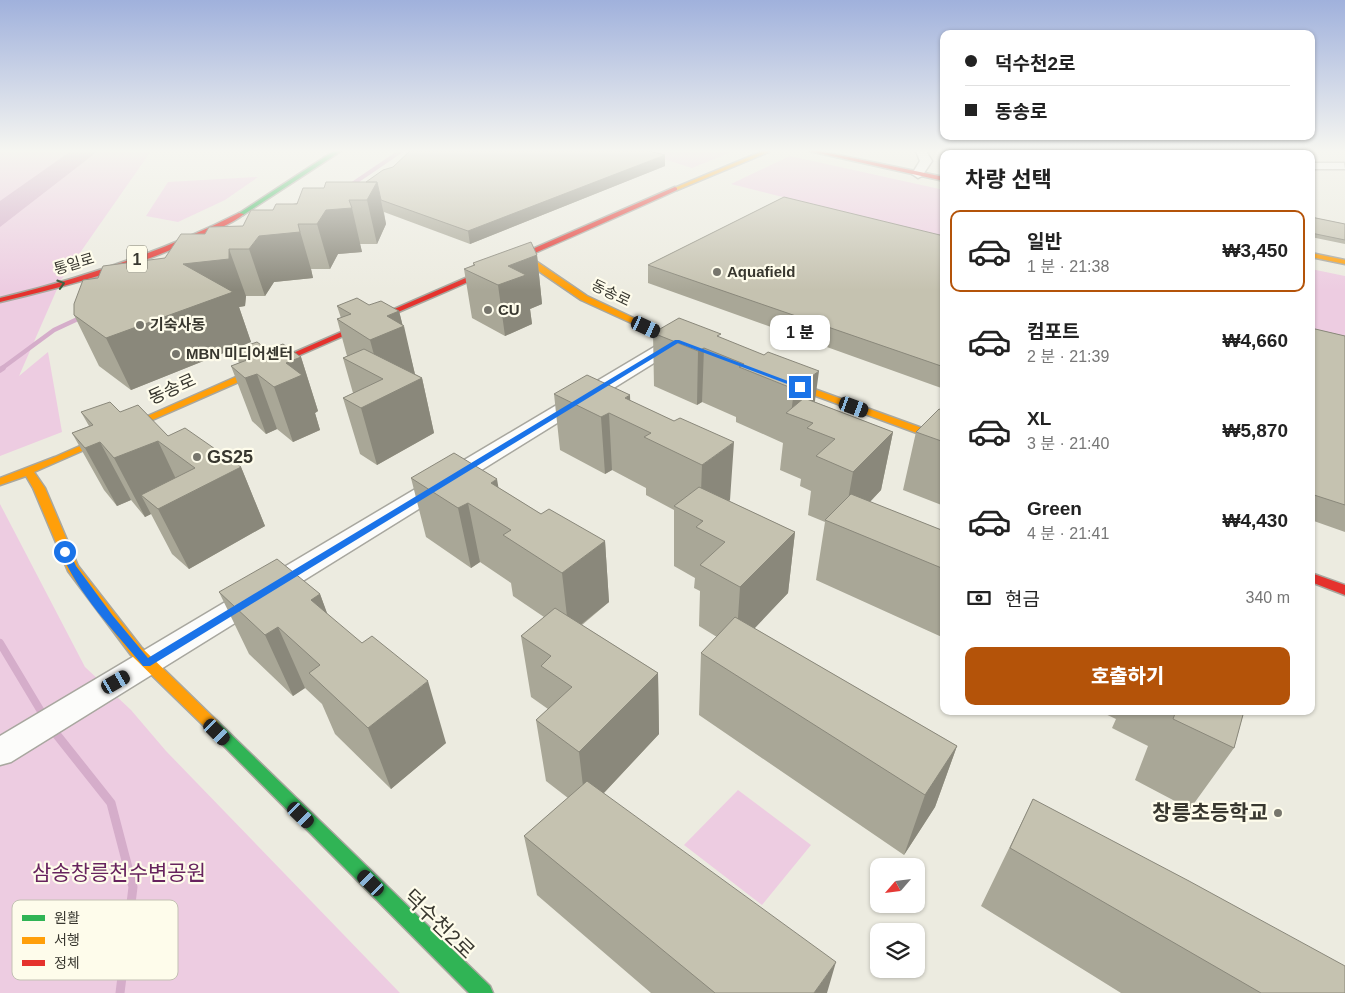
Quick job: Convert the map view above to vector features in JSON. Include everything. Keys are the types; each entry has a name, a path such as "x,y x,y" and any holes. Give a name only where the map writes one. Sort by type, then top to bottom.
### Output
{"main road":[{"path":"178,232 246,197"},
{"name":"통일로","path":"0,300 73,280 154,254 218,225 271,197"},
{"name":"동송로","path":"0,482 59,459 432,294 524,257 657,197"},
{"path":"1315,256 1345,262"},
{"name":"동송로","path":"524,257 584,298 677,341 702,350"},
{"path":"767,375 940,439"},
{"name":"덕수천2로","path":"28,471 38,488 72,568 109,619 146,663 483,993"},
{"path":"1315,579 1345,590"}],"street":[{"path":"0,752 677,341"}],"green space":[{"path":"0,197 119,197 61,280 19,376 48,352 62,432 0,456"},
{"path":"158,197 229,197 178,222 146,216"},
{"path":"784,197 940,197 940,237"},
{"path":"1315,270 1345,276 1345,337 1315,329"},
{"name":"삼송창릉천수변공원","path":"0,504 85,667 131,710 166,751 400,993 0,993"},
{"path":"738,790 811,845 762,905 684,845"}],"shaded area":[{"path":"5,197 38,197 0,227 0,201"}],"building":[{"path":"299,197 368,197 367,200 349,200 352,208 326,210 317,224 298,224 300,232 259,236 249,249 229,249 229,259 183,264 233,292 106,338 74,315 74,304 83,280 98,278 103,266 165,258 181,234 205,234 209,227 243,226 251,210 273,210 276,204 297,204"},
{"path":"380,197 555,197 468,231 381,200"},
{"path":"783,197 940,235 940,366 648,265"},
{"path":"1315,218 1345,224 1345,240 1315,234"},
{"path":"531,242 537,255 508,266 526,275 498,285 464,269 475,265 473,263"},
{"path":"357,298 369,305 381,301 399,311 387,316 404,326 370,340 337,319 351,314 337,306"},
{"path":"679,318 721,334 717,336 764,355 768,352 819,371 794,389 739,367 744,364 704,348 698,351 653,333"},
{"path":"1315,329 1345,336 1345,505 1315,495"},
{"path":"257,342 268,350 283,344 301,357 286,363 302,375 274,387 257,374 245,378 231,366 247,360 234,350"},
{"path":"364,349 422,378 361,408 343,398 383,379 343,358"},
{"path":"587,375 630,395 625,398 674,421 680,418 734,442 702,465 644,437 651,433 609,413 601,417 554,394"},
{"path":"804,398 893,432 853,472 816,456 835,439 807,428 813,423 786,413"},
{"path":"110,402 120,412 138,405 168,436 185,428 241,467 158,509 141,495 195,468 158,441 114,458 100,442 85,448 72,433 93,425 81,412"},
{"path":"939,409 940,409 940,441 916,432"},
{"path":"454,453 497,479 491,483 541,514 549,509 605,541 562,573 503,535 511,530 468,503 458,508 411,478"},
{"path":"699,487 795,532 740,587 700,565 725,542 696,527 703,521 674,506"},
{"path":"851,494 940,529 940,567 825,520"},
{"path":"277,559 320,594 311,600 362,643 372,636 428,681 368,728 309,673 320,665 278,627 265,635 219,592"},
{"path":"555,608 658,673 579,752 536,720 572,687 541,666 551,656 521,636"},
{"path":"735,617 957,746 925,795 701,653"},
{"path":"1174,715 1243,715 1234,748 1173,719"},
{"path":"587,781 836,962 814,993 715,993 524,836"},
{"path":"1033,799 1345,966 1345,993 1261,993 1010,848"}],"waterway":[{"path":"1,369 54,330 82,317"},
{"path":"0,643 45,718"},
{"path":"53,730 111,803 133,887 131,900"},
{"path":"120,993 122,980"}],"traffic: fast":[{"path":"241,214 267,197"},
{"path":"212,725 483,993"}],"traffic: slow":[{"path":"1315,256 1345,262"},
{"path":"524,257 584,298 689,346"},
{"path":"0,482 59,459 281,360"},
{"path":"781,380 940,439"},
{"path":"28,471 39,488 72,568 136,651 212,725"}],"traffic: jam":[{"path":"281,360 432,294 507,264 656,197"},
{"path":"0,300 31,293 124,265 213,229 241,214"},
{"path":"1315,579 1345,590"}],"place":[{"name":"Aquafield","path":"717,272"},
{"name":"CU","path":"488,310"},
{"name":"기숙사동","path":"140,325"},
{"name":"MBN 미디어센터","path":"176,354"},
{"name":"GS25","path":"197,457"},
{"name":"창릉초등학교","path":"1278,813"}],"route":[{"path":"65,552 72,568 109,619 146,663 171,650 677,341 800,387"}]}
